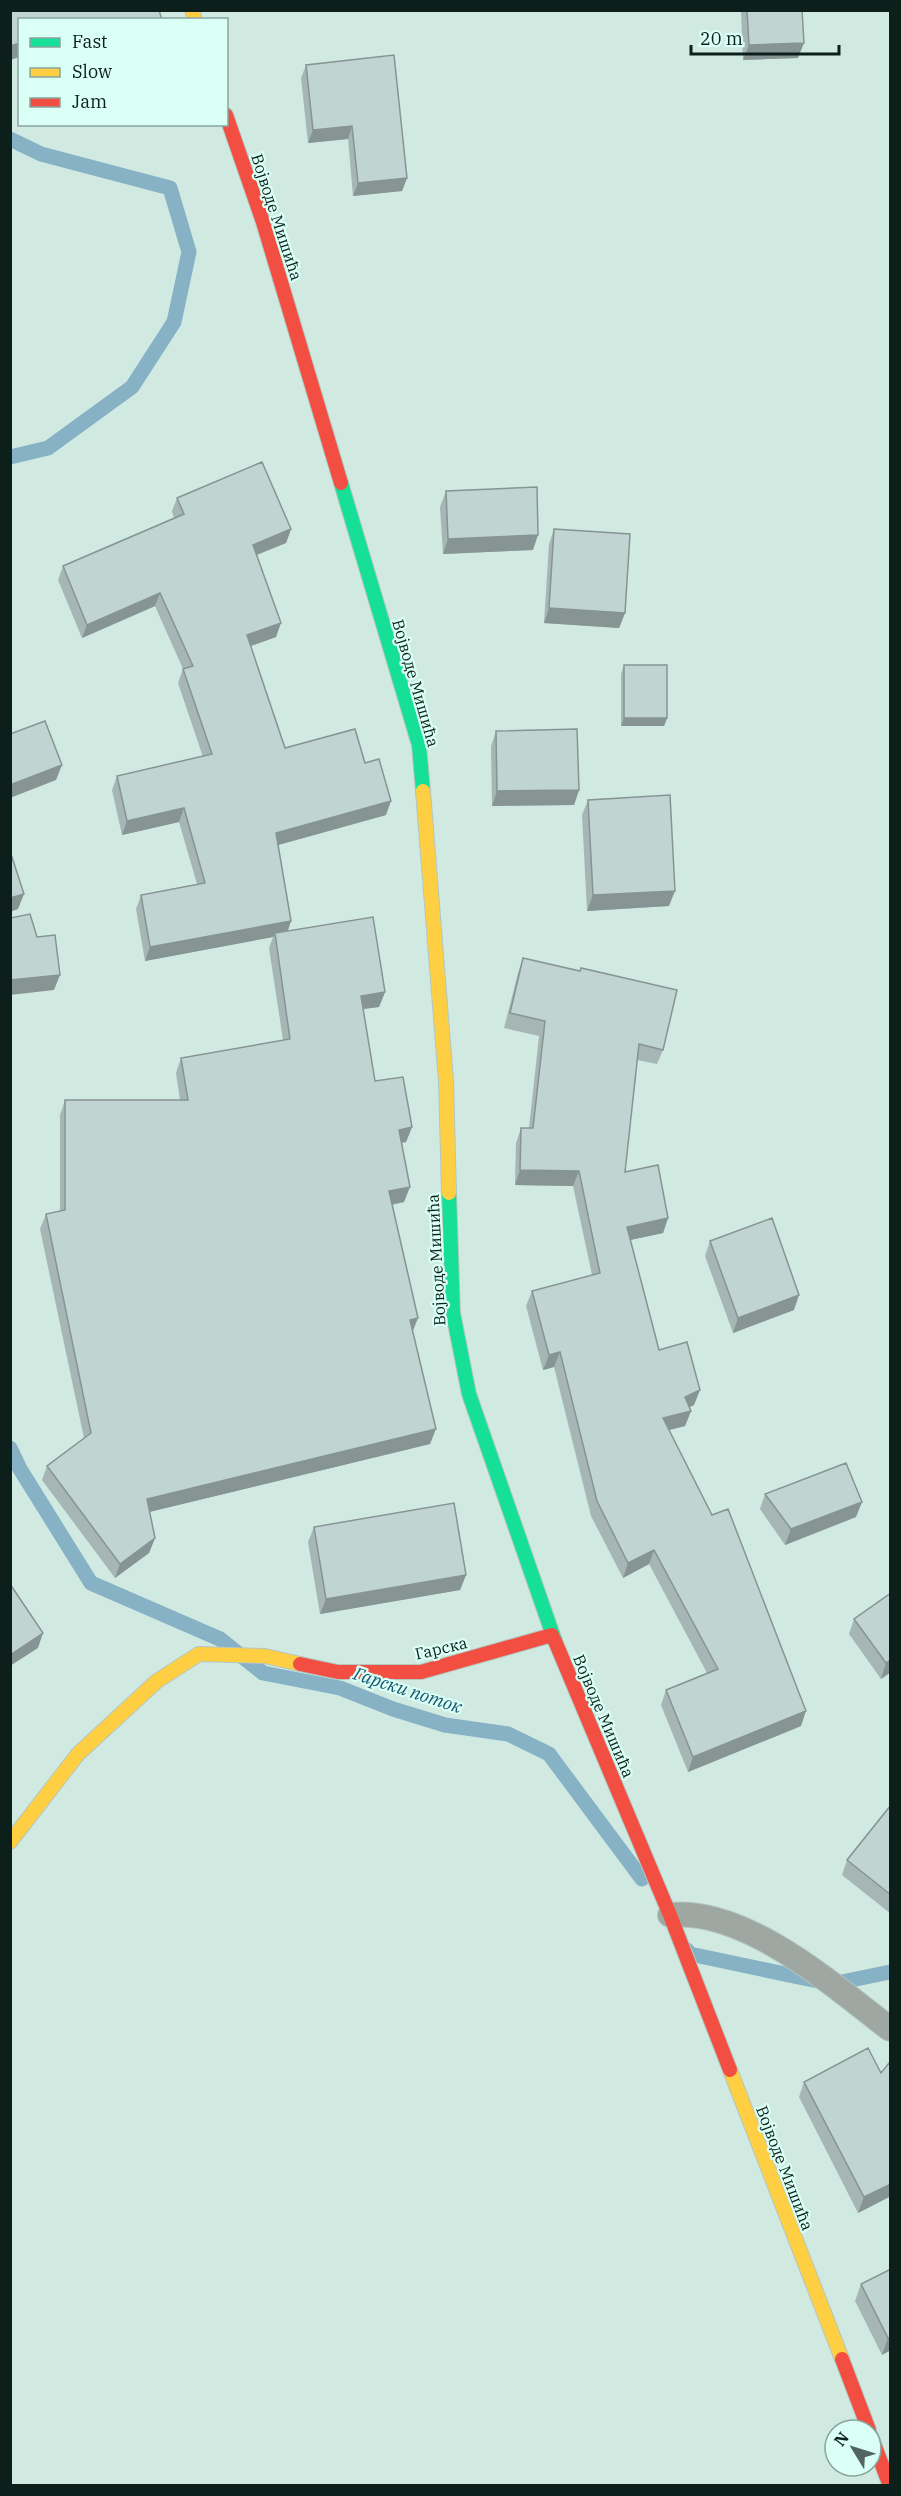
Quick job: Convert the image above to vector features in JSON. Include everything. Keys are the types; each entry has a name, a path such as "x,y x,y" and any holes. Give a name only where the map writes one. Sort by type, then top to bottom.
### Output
{"street":[{"name":"Војводе Мишића","path":"228,121 262,222 419,745 446,1081 453,1313 469,1394 552,1635 670,1915 863,2418"},
{"name":"Гарска","path":"10,1842 78,1754 157,1681 199,1654 265,1656 338,1672 421,1672 552,1635"},
{"path":"883,2468 890,2486"}],"lane":[{"path":"670,1915 698,1914 752,1934 820,1974 891,2029"}],"building":[{"path":"10,10 159,10 161,18 18,18 18,44 10,46"},
{"path":"747,10 802,10 804,43 749,45"},
{"path":"394,55 407,178 358,183 352,126 313,130 306,65"},
{"path":"262,462 291,529 253,545 281,623 247,635 285,748 355,729 365,763 379,759 391,801 276,833 291,921 150,947 141,895 205,883 184,808 127,821 117,776 212,754 183,669 193,666 160,593 87,625 63,566 184,514 177,498"},
{"path":"537,487 538,535 448,539 446,491"},
{"path":"554,529 630,534 625,613 549,608"},
{"path":"624,665 667,665 667,718 624,718"},
{"path":"45,721 62,765 10,785 10,734"},
{"path":"577,729 579,790 497,791 496,731"},
{"path":"670,795 675,891 593,895 588,800"},
{"path":"10,851 24,894 10,898"},
{"path":"30,914 37,937 55,935 60,975 10,980 10,918"},
{"path":"373,917 385,992 361,996 375,1081 403,1077 412,1127 399,1130 410,1187 389,1191 418,1318 410,1320 436,1429 147,1499 155,1538 120,1564 47,1466 91,1433 46,1214 65,1210 65,1100 188,1100 181,1058 290,1039 275,933"},
{"path":"523,958 580,971 581,968 677,990 663,1050 639,1044 625,1172 658,1165 668,1218 627,1227 659,1350 687,1342 700,1390 685,1397 691,1411 663,1418 712,1515 728,1509 806,1711 693,1757 666,1690 718,1669 654,1550 628,1563 597,1501 560,1352 549,1355 532,1291 600,1273 579,1171 520,1170 521,1128 533,1128 545,1021 510,1013"},
{"path":"772,1218 799,1295 738,1318 710,1241"},
{"path":"846,1463 862,1502 791,1529 765,1494"},
{"path":"454,1503 466,1575 326,1599 314,1527"},
{"path":"10,1584 43,1633 10,1655"},
{"path":"891,1593 891,1660 886,1663 854,1619"},
{"path":"891,1805 891,1895 847,1860"},
{"path":"868,2048 881,2073 889,2063 891,2066 891,2184 864,2197 804,2082"},
{"path":"891,2269 891,2337 888,2338 861,2284"}],"waterway":[{"name":"Гарски поток","path":"10,139 41,154 170,188 189,252 174,322 132,387 48,448 10,457"},
{"name":"Гарски поток","path":"10,1448 20,1469 91,1583 220,1639 263,1673 340,1688 393,1709 445,1725 508,1734 549,1754 642,1879"},
{"name":"Гарски поток","path":"687,1950 690,1954 832,1984 890,1972"}],"traffic: fast":[{"path":"341,483 419,745 423,791"},
{"path":"449,1193 453,1313 469,1394 555,1641"}],"traffic: slow":[{"path":"192,10 194,18"},
{"path":"423,791 446,1081 449,1193"},
{"path":"10,1842 78,1754 157,1681 199,1654 265,1656 300,1664"},
{"path":"730,2070 842,2359"}],"traffic: jam":[{"path":"228,121 263,222 341,483"},
{"path":"300,1664 338,1672 421,1672 552,1635"},
{"path":"555,1641 670,1915 730,2070"},
{"path":"842,2359 864,2418"},
{"path":"883,2468 890,2486"}]}
